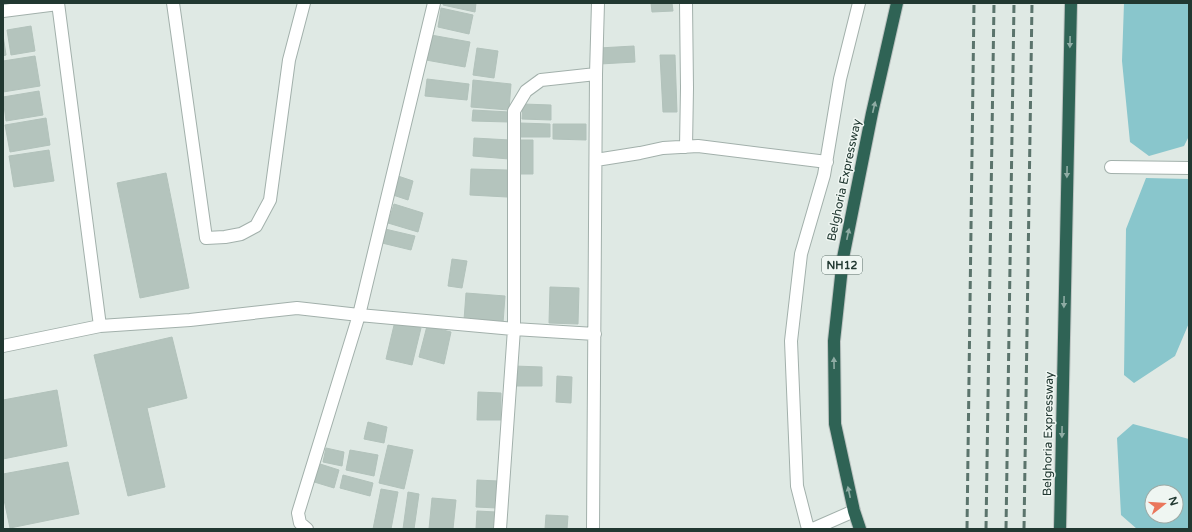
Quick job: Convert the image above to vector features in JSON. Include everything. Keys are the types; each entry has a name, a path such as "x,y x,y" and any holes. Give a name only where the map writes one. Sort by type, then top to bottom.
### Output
{"highway":[{"name":"Belghoria Expressway","path":"860,529 854,511 835,424 834,340 843,258 872,113 897,3"},
{"name":"Belghoria Expressway","path":"1060,529 1071,3"}],"street":[{"path":"173,3 206,238 226,237 241,234 256,226 270,200 289,60 304,3"},
{"path":"307,529 300,523 298,513 359,315 434,3"},
{"path":"593,529 596,74 598,3"},
{"path":"686,3 686,147"},
{"path":"808,529 797,486 791,341 801,254 824,175 840,79 859,3"},
{"path":"3,11 58,4 100,326"},
{"path":"500,529 514,329 514,111 526,91 540,80 596,74"},
{"path":"596,160 663,148 698,146 827,162"},
{"path":"1111,167 1189,168"},
{"path":"3,346 100,326 190,320 297,308 514,329 595,334"},
{"path":"813,529 854,511"}],"water":[{"path":"1124,3 1188,3 1189,136 1184,146 1149,156 1130,142 1122,61"},
{"path":"1146,178 1189,179 1189,323 1175,356 1134,383 1124,375 1126,229"},
{"path":"1133,424 1189,439 1189,529 1137,529 1121,515 1117,438"}],"building":[{"path":"443,3 476,3 475,12 443,5"},
{"path":"651,3 672,3 673,11 652,12"},
{"path":"441,8 473,15 469,34 438,27"},
{"path":"31,26 35,51 11,55 7,30"},
{"path":"3,35 6,55 3,56"},
{"path":"431,35 470,42 465,67 426,60"},
{"path":"634,46 635,62 600,64 599,48"},
{"path":"477,48 498,51 494,78 473,75"},
{"path":"660,55 675,55 677,112 663,112"},
{"path":"35,56 40,86 3,92 3,61"},
{"path":"427,79 469,84 467,100 425,96"},
{"path":"473,80 511,84 509,110 471,107"},
{"path":"39,91 43,115 6,121 3,97"},
{"path":"523,104 551,105 551,120 522,119"},
{"path":"473,110 509,112 509,122 472,121"},
{"path":"46,118 50,145 10,152 5,125"},
{"path":"520,123 550,124 550,137 520,137"},
{"path":"553,124 586,124 586,140 553,139"},
{"path":"474,138 510,140 509,159 473,156"},
{"path":"521,140 533,140 533,174 520,174"},
{"path":"49,150 54,181 14,187 9,156"},
{"path":"471,169 507,170 507,197 470,195"},
{"path":"166,173 189,288 140,298 117,183"},
{"path":"398,176 413,181 408,200 393,195"},
{"path":"394,204 423,213 418,232 388,223"},
{"path":"385,229 415,236 411,250 382,243"},
{"path":"452,259 467,261 462,288 448,286"},
{"path":"550,287 579,288 578,324 549,323"},
{"path":"466,293 505,296 503,323 464,320"},
{"path":"395,321 421,328 412,365 386,359"},
{"path":"427,326 451,332 444,364 419,357"},
{"path":"172,337 187,398 147,408 165,487 128,496 94,355"},
{"path":"514,366 542,367 542,386 514,386"},
{"path":"557,376 572,377 571,403 556,402"},
{"path":"57,390 67,446 3,459 3,400"},
{"path":"478,392 501,393 501,420 477,420"},
{"path":"368,422 387,427 384,443 364,439"},
{"path":"388,445 413,450 404,489 379,483"},
{"path":"326,448 344,452 342,466 323,462"},
{"path":"350,450 378,455 374,476 346,470"},
{"path":"68,462 79,514 10,528 3,495 3,474"},
{"path":"317,463 339,470 334,488 311,481"},
{"path":"343,475 373,483 370,496 340,488"},
{"path":"477,480 498,481 497,508 476,507"},
{"path":"381,489 398,492 391,529 373,529"},
{"path":"408,492 419,494 414,529 403,529"},
{"path":"432,498 456,500 453,529 429,529"},
{"path":"477,511 496,512 495,529 476,529"},
{"path":"546,515 568,516 567,529 545,529"}],"railway":[{"path":"967,529 974,3"},
{"path":"986,529 994,3"},
{"path":"1006,529 1014,3"},
{"path":"1024,529 1032,3"}]}
